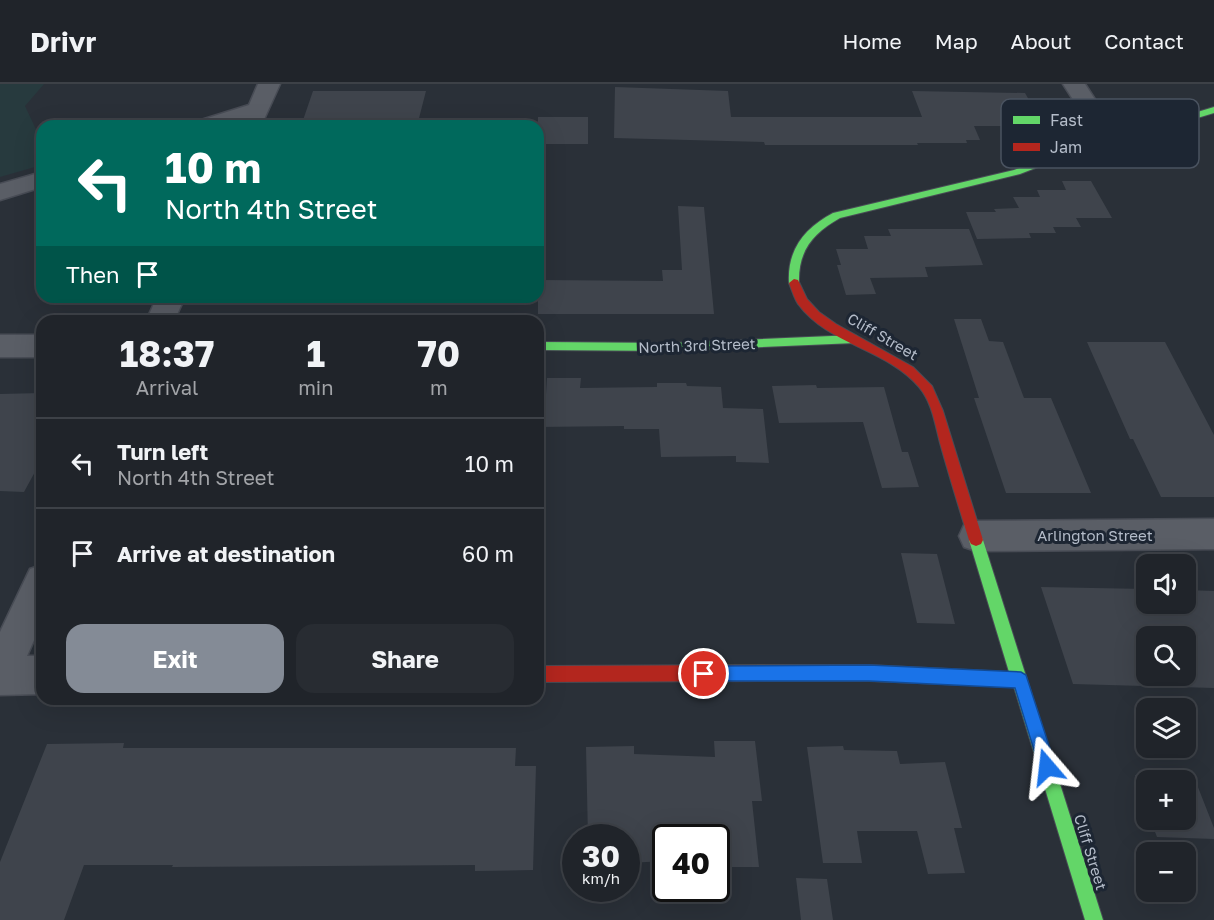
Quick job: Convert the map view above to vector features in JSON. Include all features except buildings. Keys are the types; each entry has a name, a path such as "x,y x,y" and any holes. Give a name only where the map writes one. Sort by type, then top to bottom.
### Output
{"street":[{"path":"254,118 269,84"},
{"path":"1074,84 1084,99"},
{"name":"Cliff Street","path":"1199,115 1214,110"},
{"name":"Cliff Street","path":"1027,168 837,214 825,220 806,236 795,256 793,278 795,288 801,298 822,319 903,364 916,374 931,394 1094,920"},
{"path":"0,192 36,181"},
{"name":"North 3rd Street","path":"544,346 671,347 855,339"},
{"path":"0,346 36,346"},
{"name":"Arlington Street","path":"976,536 1214,534"},
{"path":"36,594 0,674 36,675"},
{"path":"544,674 869,673 1021,680"}],"green space":[{"path":"0,84 44,84 25,106 36,129 36,167 0,177"}],"traffic: fast":[{"path":"1199,115 1214,110"},
{"path":"794,283 795,260 798,251 810,234 837,215 1027,168"},
{"path":"544,346 671,347 855,339"},
{"path":"976,540 1094,920"},
{"path":"765,673 869,673 1021,680"}],"traffic: jam":[{"path":"794,283 802,301 815,315 832,327 892,359 923,383 937,411 976,540"},
{"path":"544,674 765,673"}],"route":[{"path":"704,674 869,673 1021,680 1047,767"}]}
